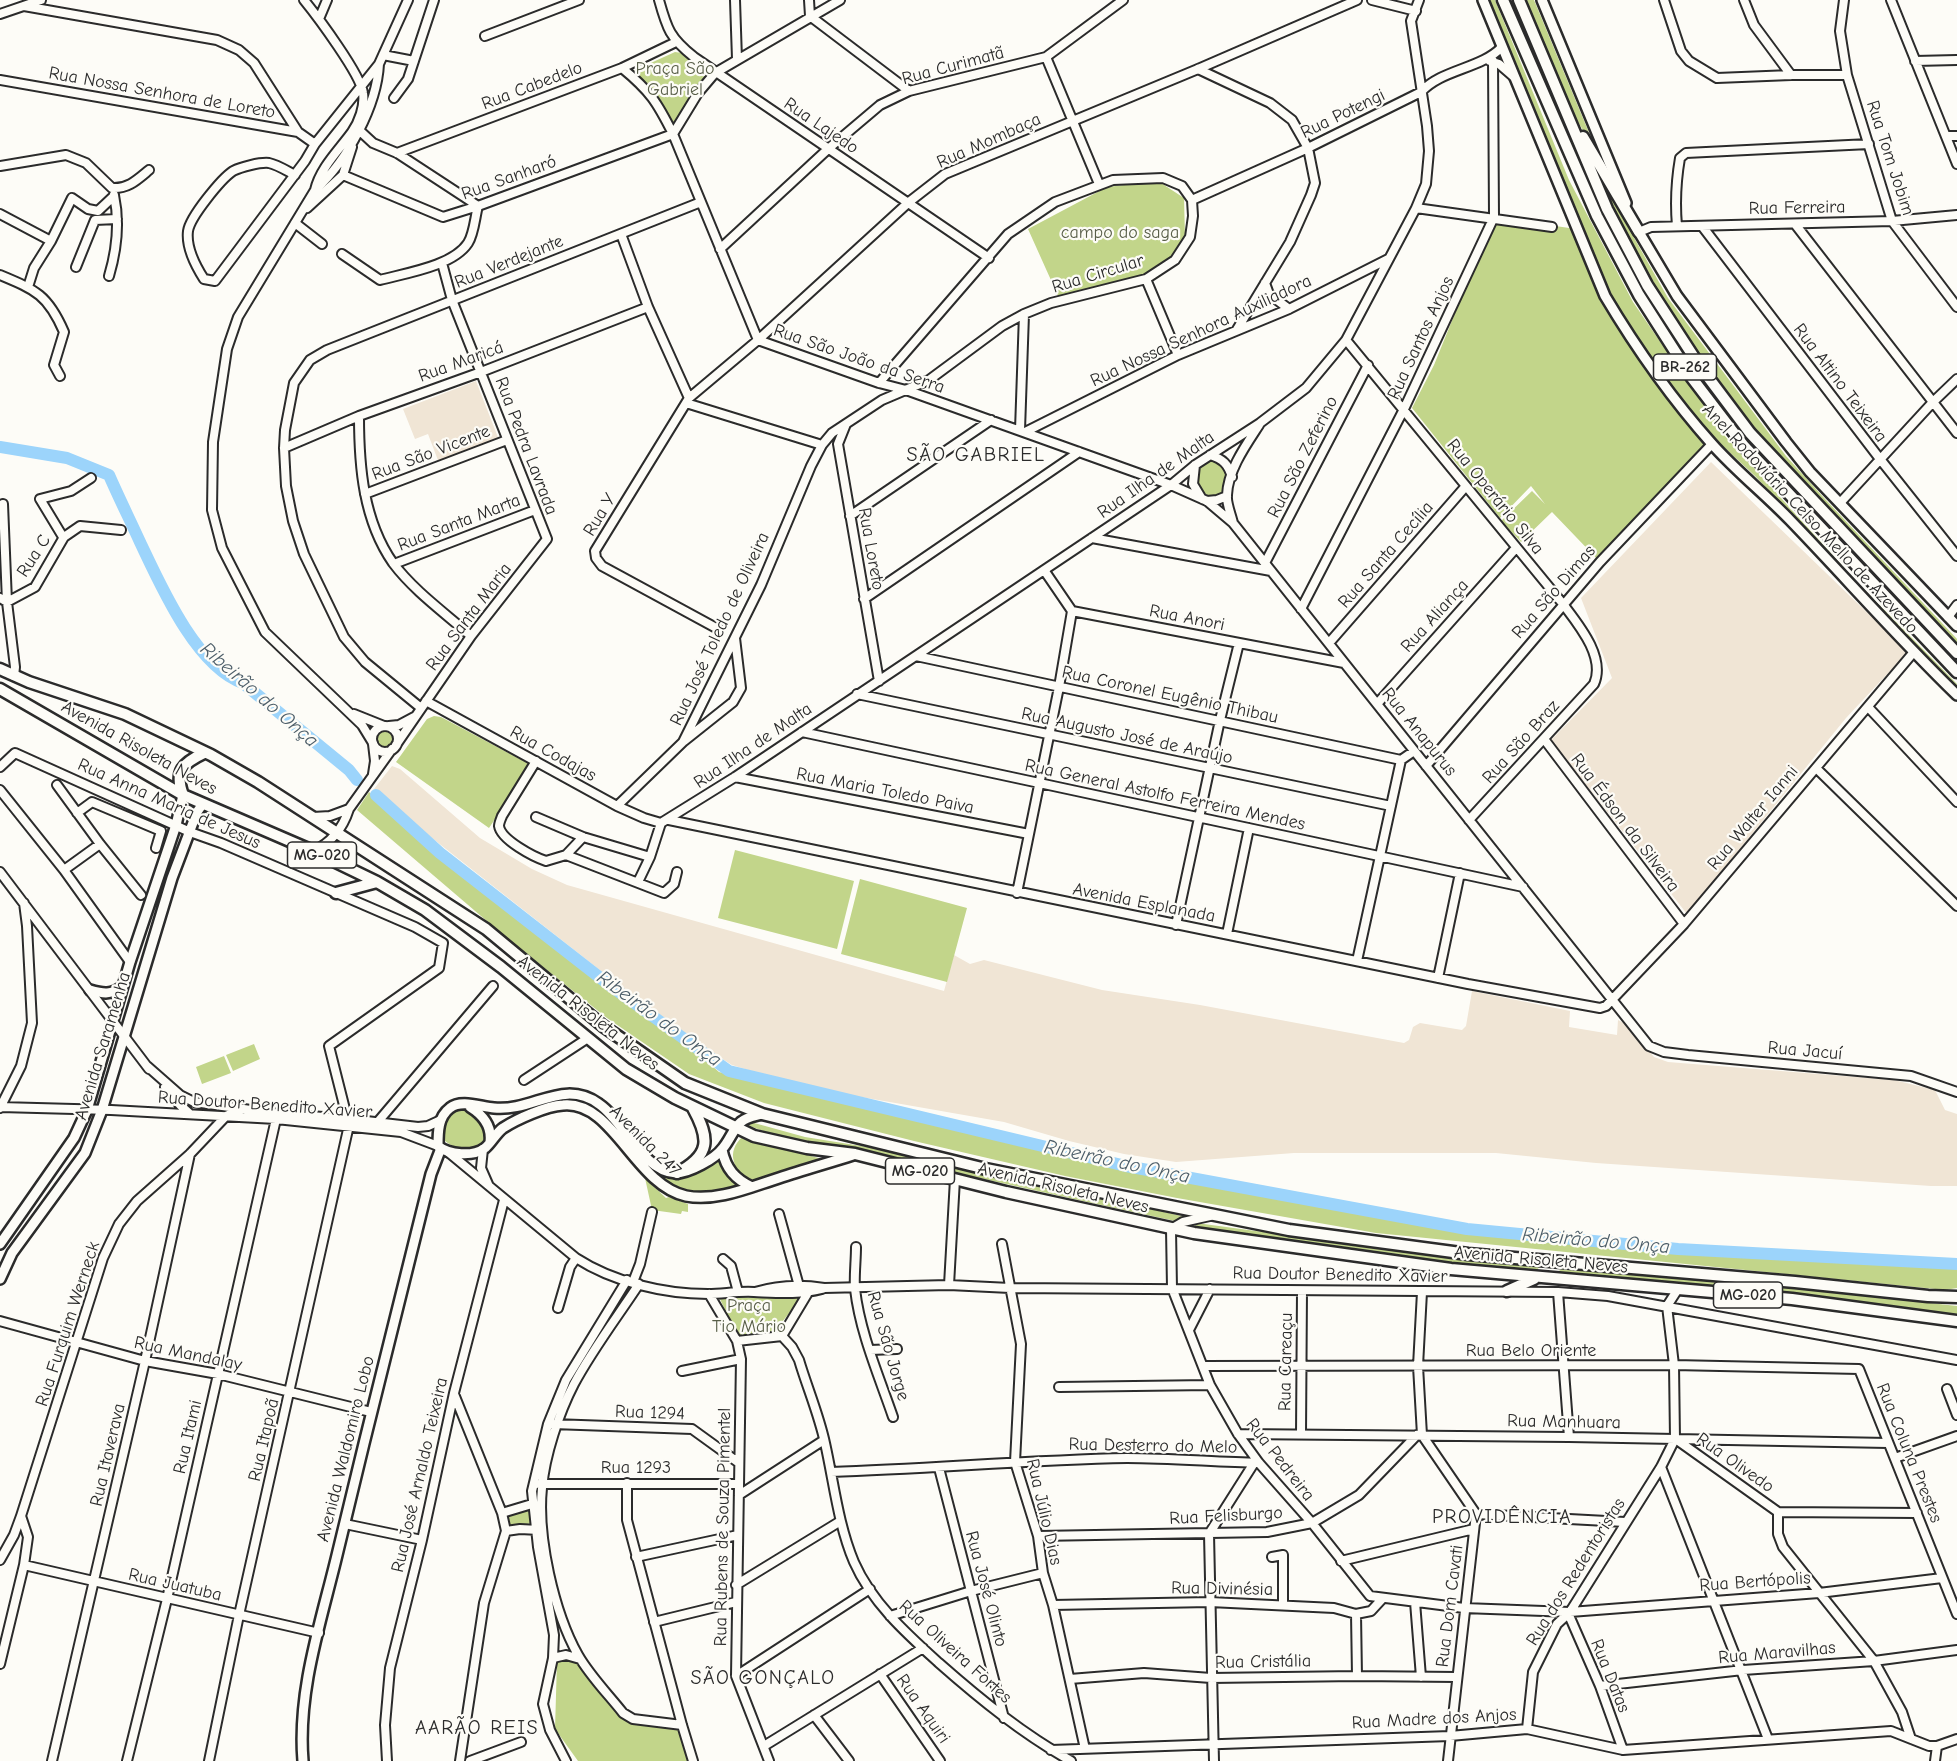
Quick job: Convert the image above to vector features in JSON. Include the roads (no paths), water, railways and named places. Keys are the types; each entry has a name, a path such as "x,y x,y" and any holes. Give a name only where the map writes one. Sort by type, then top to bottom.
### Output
{"highway":[{"name":"Anel Rodoviário Celso Mello de Azevedo","path":"1503,0 1597,216 1639,296 1692,378 1744,446 1957,672"},
{"name":"Anel Rodoviário Celso Mello de Azevedo","path":"1519,0 1607,209 1647,285 1699,365 1750,433 1957,653"},
{"path":"1561,99 1639,232"},
{"name":"Avenida Risoleta Neves","path":"0,669 29,682 125,714 258,782 486,929 603,1026 685,1083 762,1114 986,1169 1289,1230 1468,1254 1784,1281 1957,1299"},
{"name":"Avenida Risoleta Neves","path":"0,689 86,738 138,771 202,805 313,851 377,882 434,917 501,967 626,1069 693,1107 754,1136 807,1148 855,1154 1171,1229 1451,1269 1792,1299 1957,1321"},
{"path":"183,795 179,783 180,771 191,759 204,753"},
{"path":"336,893 377,882"},
{"path":"677,1173 698,1160 704,1148 706,1137 704,1127 693,1107"},
{"path":"1507,1291 1538,1277"}],"main road":[{"name":"Anel Rodoviário Celso Mello de Azevedo","path":"1483,0 1605,296 1653,370 1712,444 1788,518 1914,653 1957,695"},
{"name":"Anel Rodoviário Celso Mello de Azevedo","path":"1542,0 1639,232 1684,306 1810,472 1957,626"},
{"name":"Avenida Saramenha","path":"0,1244 74,1138 87,1110 130,962 176,825 183,795"},
{"name":"Avenida Saramenha","path":"0,1279 12,1254 85,1153 102,1110 172,878 197,812 202,805"},
{"path":"90,990 104,994 114,993 123,986"},
{"name":"Avenida 247","path":"466,1104 507,1109 557,1094 570,1093 582,1096 600,1104 650,1161 662,1170 677,1173 694,1169 722,1150 736,1128 749,1117 762,1114"},
{"path":"460,1103 466,1104 486,1120 491,1133 486,1146 468,1153 442,1148 441,1120 450,1108 460,1103"},
{"name":"Avenida 247","path":"486,1146 502,1129 541,1111 562,1105 581,1106 597,1115 654,1179 671,1191 688,1196 732,1193 855,1154"},
{"name":"Avenida Waldomiro Lobo","path":"303,1761 301,1735 307,1681 431,1174 442,1148"},
{"path":"722,1150 724,1160 735,1177 752,1187"}],"street":[{"path":"0,14 41,0"},
{"path":"304,0 319,19 361,85 363,106 354,129 318,177 315,190"},
{"path":"319,19 327,0"},
{"path":"295,175 269,163 251,166 233,171 210,194 188,229 189,246 197,268 204,279 215,281 295,175 315,144 379,64 408,0"},
{"path":"394,98 408,79 434,0"},
{"path":"485,36 579,0"},
{"name":"Rua Lajedo","path":"659,0 665,21 676,42 715,73 989,258"},
{"path":"735,0 737,59"},
{"path":"809,0 810,16 909,92"},
{"path":"674,134 698,93 715,73 840,0"},
{"name":"Rua Curimatã","path":"720,249 828,149 880,105 909,92 1046,57 1123,0"},
{"name":"Rua Mombaça","path":"688,400 758,340 909,202 945,174 1357,0"},
{"path":"1372,0 1416,11"},
{"name":"Rua Ilha de Malta","path":"665,821 735,777 1171,485 1306,388 1346,340 1416,208 1426,184 1429,151 1411,21 1419,0"},
{"path":"1664,0 1681,51 1689,61 1717,78 1847,75"},
{"path":"1744,0 1754,25 1791,75"},
{"name":"Rua Tom Jobim","path":"1845,0 1840,32 1847,75 1892,221 1957,307"},
{"path":"1891,0 1957,164"},
{"path":"24,6 217,40 239,50 254,63 298,132"},
{"name":"Rua Cabedelo","path":"397,153 622,68 676,42"},
{"name":"Rua Potengi","path":"1192,200 1308,148 1421,92 1432,83 1494,55 1502,47"},
{"path":"383,55 414,62"},
{"path":"1046,57 1099,184"},
{"path":"1480,60 1493,61 1514,77"},
{"path":"1915,60 1957,60"},
{"name":"Rua Santos Anjos","path":"1301,609 1404,409 1494,218 1493,61"},
{"path":"349,713 386,726 396,734 394,747 381,751 362,725 349,713 265,632 222,548 212,510 213,442 227,349 238,317 315,190 324,182 360,131 378,80 379,64"},
{"name":"Rua São João da Serra","path":"622,68 647,88 674,134 758,340 1023,431 1171,485 1205,501 1233,523"},
{"path":"1198,69 1270,103 1292,120 1308,148 1315,183 1290,242 1236,331"},
{"name":"Rua Nossa Senhora de Loreto","path":"0,80 298,132 315,144"},
{"path":"342,254 380,280 442,263 455,257 469,242 478,207 397,153 373,143 360,131"},
{"name":"Rua Sanharó","path":"343,175 443,217 478,207 674,134"},
{"path":"1946,136 1957,136"},
{"path":"297,219 343,175 353,142"},
{"path":"1677,226 1675,206 1678,172 1680,159 1686,153 1869,144"},
{"path":"0,166 66,155 86,163 113,192 117,219 116,254 109,276"},
{"path":"28,287 37,262 51,241 72,198 88,209 98,211 113,192 132,184 149,170"},
{"path":"879,383 1008,234 1055,202 1113,180 1163,178 1182,186 1192,200"},
{"name":"Rua Circular","path":"906,390 929,380 1002,326 1024,314 1051,303 1146,279 1175,260 1190,237 1193,216 1192,200"},
{"name":"Rua Verdejante","path":"419,711 365,662 344,637 304,554 293,521 286,486 285,430 294,383 310,360 327,350 701,202"},
{"path":"1416,208 1552,227"},
{"path":"0,214 51,241"},
{"name":"Rua Ferreira","path":"1639,232 1651,226 1892,221 1957,215"},
{"path":"76,267 95,220 117,219"},
{"path":"297,219 322,244"},
{"path":"1795,224 1957,433"},
{"name":"Rua Altino Teixeira","path":"1702,226 1957,556"},
{"path":"621,234 648,307 688,400 822,445 832,434 882,400 906,390"},
{"name":"Rua Nossa Senhora Auxiliadora","path":"1023,431 1179,355 1289,309 1390,258"},
{"name":"Rua Pedra Lavrada","path":"442,263 452,300 546,539"},
{"path":"0,275 28,287 50,304 63,332 54,365 60,376"},
{"path":"1146,279 1179,355"},
{"path":"1264,283 1269,294 1289,309"},
{"name":"Rua Maricá","path":"284,448 359,416 481,372 648,307"},
{"path":"1023,431 1024,314"},
{"name":"Rua Operário Silva","path":"1346,340 1586,634 1596,660 1598,676 1594,684"},
{"name":"Rua São Zeferino","path":"1265,563 1368,365"},
{"path":"1840,503 1957,378"},
{"name":"Rua Y","path":"688,400 595,551 596,558 602,566 718,628"},
{"path":"359,416 358,456 365,494 376,530 394,564 426,597 471,636"},
{"path":"849,516 991,420"},
{"name":"Rua Loreto","path":"847,423 838,444 879,681"},
{"name":"Rua Anapurus","path":"1260,423 1243,451 1232,477 1227,496 1233,523 1649,1046"},
{"name":"Rua São Vicente","path":"365,494 507,440"},
{"name":"Rua São Dimas","path":"1426,766 1600,562 1712,444"},
{"name":"Rua José Toledo de Oliveira","path":"617,806 683,742 761,585 822,445"},
{"path":"864,599 1079,452"},
{"path":"1210,455 1220,458 1228,466 1232,477"},
{"path":"1196,465 1193,484 1205,501 1227,496"},
{"path":"63,537 40,499 72,491 91,478"},
{"name":"Rua Santa Cecília","path":"1329,643 1466,486"},
{"path":"3,504 3,600 14,657 14,676"},
{"name":"Rua Santa Marta","path":"394,564 535,510"},
{"name":"Rua C","path":"3,600 35,588 63,537 80,526 121,530"},
{"path":"1092,538 1271,571"},
{"name":"Rua Santa Maria","path":"313,851 327,843 337,832 351,806 471,636 546,539"},
{"name":"Rua Aliança","path":"1377,704 1516,548"},
{"path":"1017,893 1072,611 1044,570"},
{"path":"1948,616 1957,605"},
{"name":"Rua Anori","path":"1072,611 1344,663"},
{"path":"683,742 733,702 741,688 735,636"},
{"path":"1176,925 1209,768 1239,643"},
{"name":"Rua Walter Ianni","path":"1612,1000 1684,924 1914,653"},
{"name":"Rua Coronel Eugênio Thibau","path":"916,656 1401,760"},
{"path":"14,657 29,682"},
{"name":"Rua São Braz","path":"1469,820 1594,684"},
{"name":"Rua Augusto José de Araújo","path":"857,694 1391,807"},
{"name":"Rua Codajas","path":"426,701 617,806 644,818 665,821"},
{"path":"1868,707 1957,802"},
{"path":"371,780 375,761 374,732 386,726 399,725 419,711"},
{"name":"Rua General Astolfo Ferreira Mendes","path":"802,732 1523,887"},
{"name":"Rua Édson da Silveira","path":"1544,740 1684,924"},
{"path":"1357,961 1401,760 1414,751"},
{"name":"Rua Anna Maria de Jesus","path":"0,767 15,753 190,832 415,927 443,944 440,968 329,1046 349,1122"},
{"path":"536,761 502,816 499,825 502,832 510,841 546,861 566,855 583,837"},
{"path":"1815,768 1957,906"},
{"name":"Rua Maria Toledo Paiva","path":"735,777 1029,834"},
{"path":"57,785 141,895"},
{"path":"0,790 64,870 130,962"},
{"path":"77,813 92,802 161,831 156,848"},
{"path":"313,817 330,816 351,806"},
{"path":"536,817 583,837 650,857"},
{"path":"638,882 665,821"},
{"name":"Avenida Esplanada","path":"665,821 1438,978 1600,1008 1612,1000"},
{"path":"1227,934 1249,828"},
{"path":"64,870 100,844"},
{"path":"566,855 664,893 674,884 677,872"},
{"path":"0,872 147,1066 180,1105 191,1114 218,1105"},
{"path":"1438,978 1460,873"},
{"path":"0,1107 21,1066 32,1023 24,903"},
{"path":"376,1125 493,986"},
{"path":"524,1080 588,1038"},
{"name":"Rua Jacuí","path":"1649,1046 1664,1052 1688,1055 1911,1076 1957,1092"},
{"name":"Rua Doutor Benedito Xavier","path":"147,1066 180,1095 194,1102 376,1125 418,1127 428,1126 441,1120"},
{"name":"Rua Doutor Benedito Xavier","path":"0,1107 349,1122"},
{"name":"Rua Furquim Werneck","path":"0,1560 14,1535 21,1516 103,1258 119,1224 136,1201 190,1154 226,1116 242,1108"},
{"name":"Rua Itami","path":"128,1761 276,1119"},
{"name":"Rua Itapoã","path":"209,1761 239,1615 291,1392 349,1122"},
{"name":"Rua Doutor Benedito Xavier","path":"376,1125 442,1148 591,1268 633,1282 678,1293 755,1292 773,1294 824,1288 949,1285 1010,1288 1558,1292 1608,1296 1667,1306 1957,1360"},
{"path":"486,1146 482,1168 490,1188"},
{"name":"Rua Itaverava","path":"52,1761 145,1361 190,1154"},
{"path":"949,1285 955,1179"},
{"name":"Rua José Arnaldo Teixeira","path":"387,1761 385,1725 390,1668 422,1540 454,1393 504,1200"},
{"path":"552,1424 633,1282 640,1264 652,1212"},
{"path":"779,1214 799,1286"},
{"path":"1171,1229 1183,1222 1214,1215"},
{"name":"Rua Pedreira","path":"1171,1229 1172,1288 1210,1385 1238,1434 1256,1462 1312,1523 1370,1596 1383,1598"},
{"name":"Rua Júlio Dias","path":"1002,1244 1021,1344 1015,1462 1038,1536 1043,1573 1053,1605 1085,1749"},
{"name":"Rua São Jorge","path":"856,1248 855,1287 870,1350 893,1417"},
{"path":"558,1308 570,1267 576,1258"},
{"path":"723,1259 731,1266 738,1292"},
{"path":"633,1282 566,1380 552,1424 532,1504 540,1529 558,1611 573,1653 581,1659 623,1713 633,1719 682,1725"},
{"name":"Rua Doutor Benedito Xavier","path":"755,1292 772,1287 799,1286 808,1289"},
{"path":"737,1341 782,1336 808,1289"},
{"path":"1189,1330 1210,1289"},
{"path":"1676,1439 1674,1365 1667,1306 1678,1289"},
{"name":"Rua Careaçu","path":"1301,1434 1302,1291"},
{"path":"1422,1292 1418,1366 1419,1435 1476,1515 1625,1522"},
{"path":"1558,1292 1569,1437"},
{"name":"Rua Rubens de Souza Pimentel","path":"709,1294 737,1341 741,1359 736,1676 769,1761"},
{"name":"Rua Mandalay","path":"0,1321 145,1361 218,1374 371,1412"},
{"name":"Rua Oliveira Fortes","path":"782,1336 792,1347 799,1360 824,1440 839,1522 855,1564 870,1589 890,1616 922,1648 1004,1718 1071,1761"},
{"path":"870,1350 897,1350"},
{"path":"682,1371 741,1359"},
{"name":"Rua Belo Oriente","path":"1203,1366 1674,1365 1859,1369"},
{"name":"Rua Coluna Prestes","path":"1859,1369 1957,1614"},
{"path":"1059,1387 1210,1385"},
{"path":"1947,1389 1957,1415"},
{"path":"454,1393 502,1513 506,1531 484,1603 460,1761"},
{"name":"Rua 1294","path":"552,1424 692,1429 739,1463"},
{"name":"Rua Manhuara","path":"1238,1434 1888,1443"},
{"name":"Rua Felisburgo","path":"1038,1536 1267,1532 1312,1523 1359,1495 1419,1435"},
{"path":"1895,1458 1957,1436"},
{"name":"Rua dos Redentoristas","path":"1527,1729 1533,1672 1557,1624 1569,1613 1661,1467 1676,1439"},
{"name":"Rua Olivedo","path":"1676,1439 1778,1512"},
{"path":"739,1495 824,1440"},
{"name":"Rua Desterro do Melo","path":"831,1472 1129,1458 1256,1462"},
{"path":"1214,1761 1209,1534 1256,1462"},
{"path":"1661,1467 1713,1601 1743,1670 1768,1739"},
{"name":"Rua José Olinto","path":"939,1468 1004,1718"},
{"path":"627,1483 627,1520 693,1761"},
{"name":"Rua 1293","path":"538,1485 738,1484"},
{"path":"538,1485 541,1505 540,1529 554,1635 553,1658 543,1704 550,1730 566,1761"},
{"path":"502,1513 532,1504"},
{"path":"1911,1739 1902,1712 1874,1661 1784,1547 1778,1534 1778,1512 1917,1513"},
{"name":"Rua Dom Cavati","path":"1448,1761 1476,1515"},
{"path":"0,1664 24,1565 28,1537 21,1516"},
{"path":"736,1586 839,1522"},
{"path":"345,1524 422,1540"},
{"path":"506,1531 540,1529"},
{"path":"1341,1561 1474,1529"},
{"path":"636,1557 738,1535"},
{"path":"1272,1557 1283,1555 1282,1605"},
{"name":"Rua Juatuba","path":"24,1565 319,1633"},
{"path":"890,1616 971,1591 1043,1573"},
{"name":"Rua Bertópolis","path":"1569,1613 1819,1593 1942,1578"},
{"path":"736,1676 870,1589"},
{"path":"1357,1676 1356,1614 1371,1611 1383,1598 1464,1608 1569,1613"},
{"path":"654,1622 736,1602"},
{"name":"Rua Divinésia","path":"1053,1605 1210,1602 1334,1608 1356,1614"},
{"path":"1415,1602 1421,1677"},
{"name":"Rua Datas","path":"1569,1613 1600,1686 1623,1750"},
{"path":"765,1746 922,1648"},
{"name":"Rua Maravilhas","path":"1600,1686 1743,1670 1874,1661 1957,1650"},
{"path":"553,1658 573,1653"},
{"name":"Rua Cristália","path":"1070,1679 1143,1673 1211,1678 1456,1677"},
{"name":"Rua Aquiri","path":"880,1674 940,1761"},
{"path":"814,1715 849,1761"},
{"name":"Rua Madre dos Anjos","path":"1051,1750 1450,1736 1527,1729 1623,1750 1891,1731 1929,1746 1937,1746"},
{"path":"1935,1761 1937,1746 1957,1739"},
{"path":"470,1761 521,1742"}],"waterway":[{"name":"Ribeirão do Onça","path":"0,447 67,458 109,475 158,580 195,642 226,674 243,683 349,770 357,780"},
{"name":"Ribeirão do Onça","path":"376,795 440,853 612,987 729,1071 1126,1166 1467,1229 1678,1249 1957,1264"}],"district":[{"name":"SÃO GABRIEL","path":"976,455"},
{"name":"PROVIDÊNCIA","path":"1502,1517"},
{"name":"SÃO GONÇALO","path":"763,1678"},
{"name":"AARÃO REIS","path":"477,1728"}],"park label":[{"name":"Praça São Gabriel","path":"675,79"},
{"name":"campo do saga","path":"1120,233"},
{"name":"Praça Tio Mário","path":"749,1316"}]}
